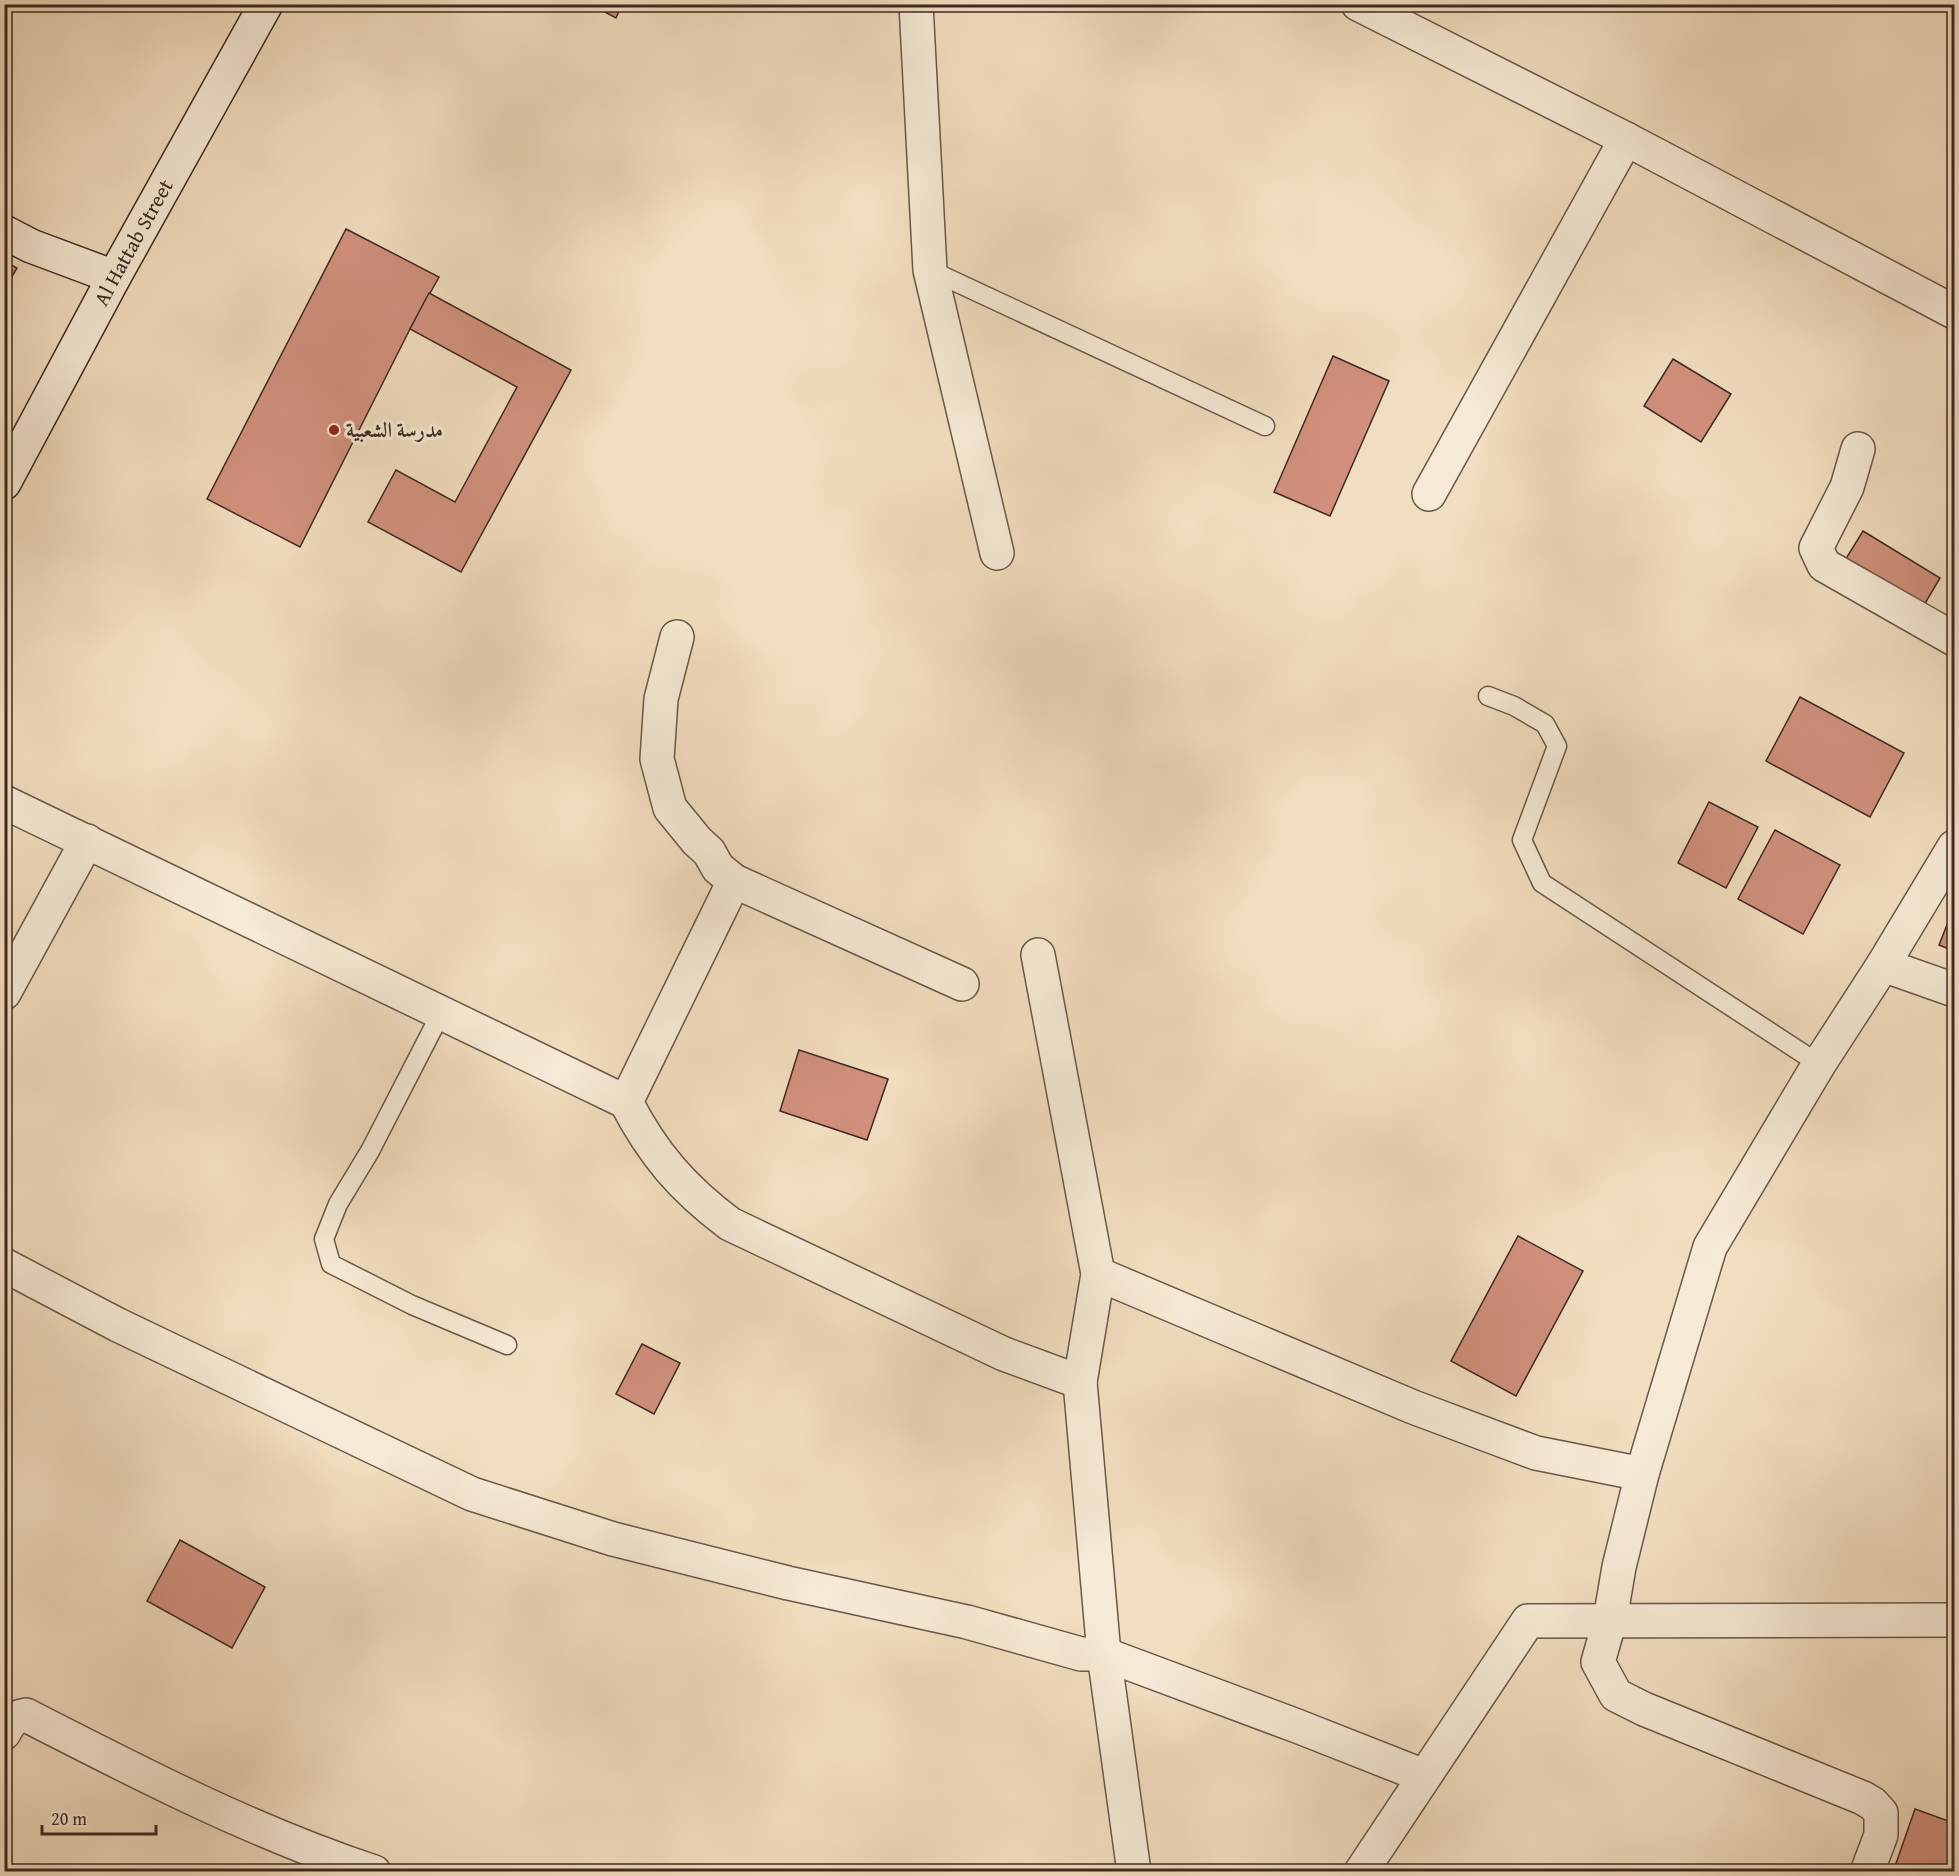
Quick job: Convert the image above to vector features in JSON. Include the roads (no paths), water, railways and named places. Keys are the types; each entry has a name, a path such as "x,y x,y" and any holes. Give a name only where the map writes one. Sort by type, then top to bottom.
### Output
{"street":[{"name":"Al Hattab Street","path":"4,483 114,277 266,4"},
{"path":"916,4 930,270 997,553"},
{"path":"1358,4 1626,139 1954,312"},
{"path":"1429,494 1626,139"},
{"path":"4,232 31,246 114,277"},
{"path":"1858,449 1847,487 1816,548 1824,565 1954,639"},
{"path":"677,637 661,699 657,759 670,808 709,852 718,868 734,881 962,984"},
{"path":"4,802 626,1102 642,1134 669,1168 700,1202 730,1224 1004,1354 1080,1382"},
{"path":"4,993 87,841"},
{"path":"1867,1872 1881,1835 1881,1813 1873,1804 1644,1709 1616,1695 1598,1662 1610,1620 1619,1567 1642,1474 1710,1247 1819,1064 1883,965 1954,847"},
{"path":"626,1102 734,881"},
{"path":"1038,955 1098,1274 1080,1382 1104,1654 1134,1872"},
{"path":"1883,965 1954,990"},
{"path":"4,1265 117,1326 472,1494 613,1539 788,1583 967,1622 1082,1654 1104,1654 1424,1776"},
{"path":"1098,1274 1413,1407 1536,1454 1642,1474"},
{"path":"1361,1872 1528,1621 1954,1620"},
{"path":"4,1733 10,1721 17,1716 26,1715 160,1784 322,1854 374,1872"}],"lane":[{"path":"930,270 1265,426"},
{"path":"1488,696 1515,706 1545,724 1557,746 1522,840 1542,883 1819,1064"},
{"path":"441,1012 370,1151 338,1204 324,1239 331,1264 412,1305 507,1346"}],"place":[{"name":"مدرسة الشعبية","path":"334,430"}]}
